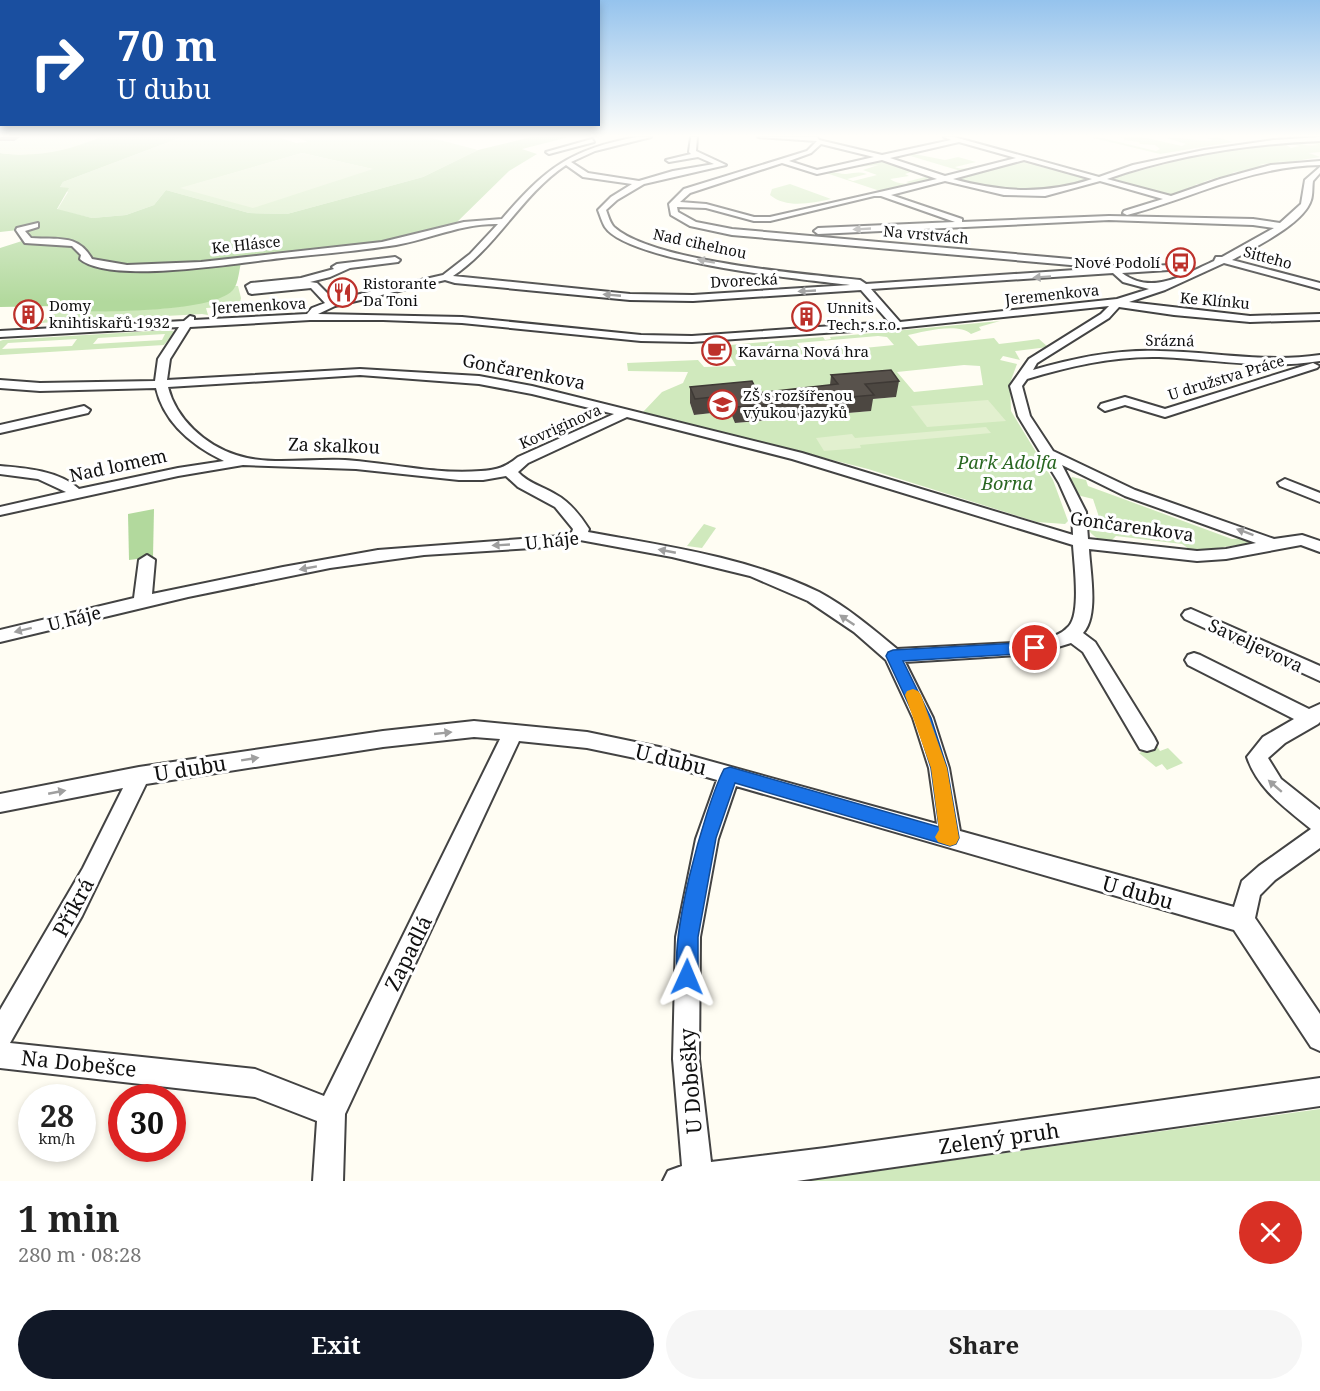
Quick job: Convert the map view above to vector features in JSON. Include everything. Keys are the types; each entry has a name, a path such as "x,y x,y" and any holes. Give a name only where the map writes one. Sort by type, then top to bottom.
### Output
{"street":[{"path":"446,277 471,260 531,192"},
{"name":"Nad cihelnou","path":"624,192 607,204 601,216 610,230 637,245 742,268 860,283 865,288"},
{"path":"673,204 686,192"},
{"path":"673,204 706,206 754,219 765,219 893,192"},
{"path":"1007,192 1033,194 1049,192"},
{"path":"1148,192 1172,199"},
{"path":"1109,218 1194,192"},
{"name":"Jeremenkova","path":"1209,256 1277,226 1296,207 1301,192"},
{"path":"878,194 968,224"},
{"name":"Na vrstvách","path":"673,204 675,214 697,225 717,230 1104,265 1118,271 1121,276 1145,285 1163,287"},
{"path":"776,236 787,232 1109,218 1253,222 1277,226"},
{"name":"Ke Hlásce","path":"35,225 20,230 27,241 74,243 86,254 85,259 121,267 196,264 356,248 405,240 478,221 505,222"},
{"name":"Jeremenkova","path":"0,332 311,315 462,320 641,338 734,335 1113,301 1163,287 1276,233 1277,226"},
{"name":"Sitteho","path":"1209,256 1320,286"},
{"path":"319,270 395,260"},
{"name":"Jeremenkova","path":"1113,301 1195,262"},
{"path":"332,304 314,285 252,291 251,286 339,272 347,266"},
{"name":"Dvorecká","path":"311,315 332,304 446,277 455,280 646,297 693,298 1184,266"},
{"path":"865,288 894,321"},
{"path":"893,656 1035,648 1063,640 1079,627 1084,607 1079,512 1049,454 1024,416 1016,386 1033,361 1105,316 1113,301"},
{"name":"Ke Klínku","path":"1113,301 1156,310 1250,319 1320,317"},
{"name":"Za skalkou","path":"189,321 165,355 160,375 164,396 172,414 186,430 212,448 245,462 345,464 474,476 510,471"},
{"name":"Srázná","path":"1021,377 1053,367 1108,356 1157,353 1268,363 1320,359"},
{"name":"U družstva Práce","path":"1105,407 1125,401 1164,413 1310,369 1320,359"},
{"name":"Gončarenkova","path":"0,384 40,387 163,384 301,374 399,373 500,384 797,456 1082,543 1197,556 1226,554 1272,544"},
{"path":"0,429 84,410"},
{"name":"Kovriginova","path":"510,471 523,460 625,413"},
{"path":"1049,454 1130,493 1253,535 1272,544 1302,540 1320,547"},
{"name":"Nad lomem","path":"0,511 245,462"},
{"path":"0,470 34,474 70,487 76,494"},
{"path":"510,471 515,480 559,502 575,519 581,529 579,535"},
{"path":"1286,483 1320,498"},
{"name":"U háje","path":"0,636 141,602 278,573 380,555 564,541 579,535 672,552 755,572 814,597 860,628 893,656 923,718 939,768 950,838"},
{"path":"141,602 145,592 147,561"},
{"name":"Saveljevova","path":"1191,615 1320,674"},
{"path":"1071,634 1089,647 1147,743"},
{"path":"1194,660 1316,715"},
{"path":"1316,715 1262,748 1257,757 1259,769 1268,780 1320,823"},
{"name":"U dubu","path":"0,803 139,776 394,738 474,729 513,732 586,740 659,755 1242,921"},
{"name":"Zapadlá","path":"328,1181 331,1113 513,732"},
{"name":"U Dobešky","path":"688,1180 686,1059 688,937 707,838 730,774"},
{"name":"Příkrá","path":"0,1035 116,829 139,776"},
{"path":"1320,835 1267,873 1250,890 1242,921 1320,1038"},
{"name":"Na Dobešce","path":"0,1055 255,1083 331,1113"},
{"name":"Zelený pruh","path":"688,1180 825,1163 1320,1092"}],"green space":[{"path":"0,192 67,192 57,209 92,218 126,215 154,205 164,192 174,192 249,213 287,214 367,192 487,192 455,224 385,242 242,259 235,287 221,298 151,310 60,312 57,306 0,307 0,248 22,241 18,230 0,232"},
{"path":"68,192 164,192 154,205 126,215 92,218 57,210"},
{"path":"174,192 367,192 287,214 249,213"},
{"path":"195,192 302,192 253,208"},
{"path":"771,192 812,192 831,199 791,203 770,195"},
{"path":"1151,192 1182,193 1170,197"},
{"path":"238,286 241,298 239,306 206,308 208,315 202,314 39,323 38,322 42,319 39,322 42,322 58,309 60,312 153,309 203,302 222,295"},
{"name":"Park Adolfa Borna","path":"1000,321 979,327 981,330 971,334 965,330 949,328 908,335 918,346 994,338 999,344 1039,339 1048,347 1015,351 1020,360 1003,356 1000,360 1017,364 1010,383 1011,411 1053,480 1068,521 1065,524 1037,522 868,469 643,412 662,392 683,383 688,372 628,371 627,363 698,360 704,367 736,366 725,347 823,337 825,340 831,339 830,337","holes":["887,337 894,345 844,350 842,348 825,349 828,355 806,357 797,343","964,365 980,366 983,385 914,392 897,372","895,395 896,397 862,400 870,411 736,423 730,411 694,415 690,403"]},
{"path":"169,330 175,332 164,345 0,355 0,341","holes":["165,334 162,340 93,344 98,338","77,339 72,346 2,349 8,343"]},
{"path":"988,400 1006,421 927,427 911,406"},
{"path":"986,427 991,433 860,445 861,448 824,451 816,438 852,434 855,438"},
{"path":"1072,477 1086,480 1088,486 1232,539 1246,538 1251,543 1241,548 1238,545 1217,548 1219,551 1192,551 1182,544 1116,536 1110,542 1101,540 1091,533 1085,521 1100,520 1093,499 1077,495 1069,482"},
{"path":"154,509 153,557 129,560 128,514"},
{"path":"704,524 716,528 702,548 687,546"},
{"path":"1157,746 1160,751 1168,748 1183,763 1167,770 1162,764 1156,767 1139,753"},
{"path":"1320,1109 1320,1181 805,1181"}],"building":[{"path":"891,370 899,381 865,384 874,395 737,407 731,395 695,399 690,387 752,381 758,393 838,384 831,375"}],"slow traffic":[{"path":"913,695 939,768 950,838 944,837"}],"place":[{"name":"Nové Podolí","path":"1181,262"},
{"name":"Ristorante Da Toni","path":"342,292"},
{"name":"Domy knihtiskařů 1932","path":"28,314"},
{"name":"Unnits Tech, s.r.o.","path":"806,316"},
{"name":"Kavárna Nová hra","path":"717,351"},
{"name":"ZŠ s rozšířenou výukou jazyků","path":"722,404"}],"route":[{"path":"687,977 688,937 707,838 730,774 950,838 939,768 923,718 908,682 893,656 1035,648"}]}
